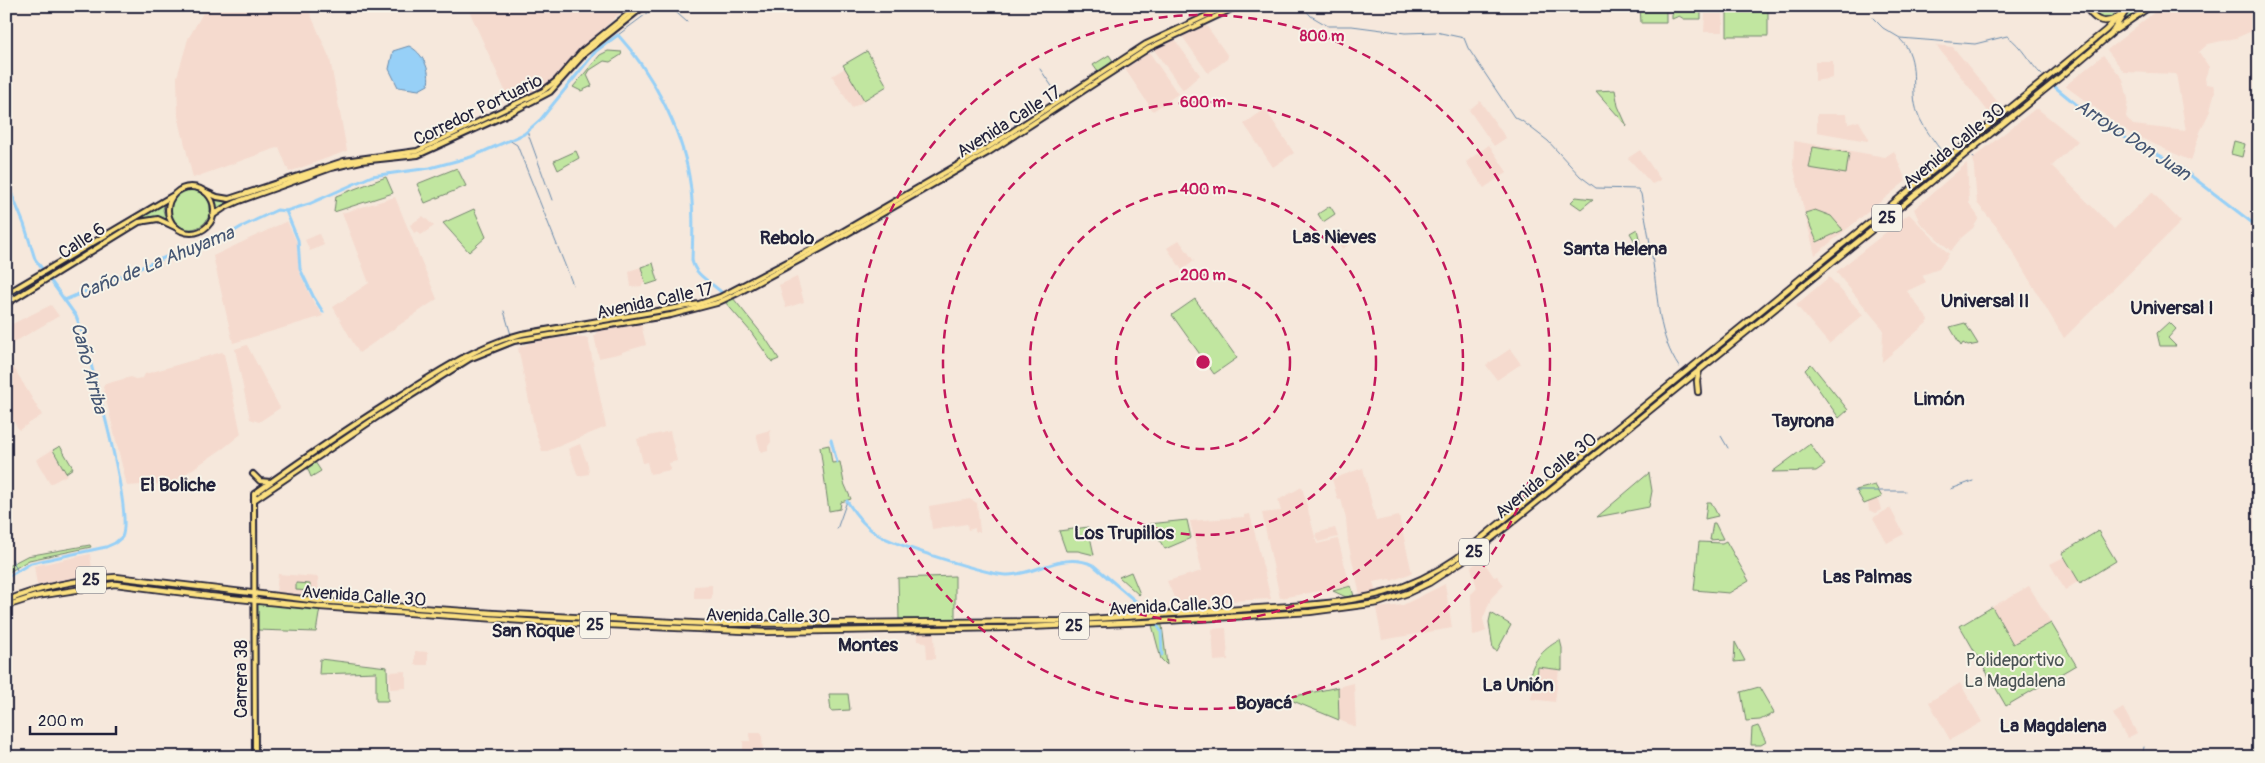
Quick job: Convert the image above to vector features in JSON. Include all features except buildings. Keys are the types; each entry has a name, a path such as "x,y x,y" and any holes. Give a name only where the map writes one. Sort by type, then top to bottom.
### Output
{"highway":[{"path":"2085,6 2100,21 2108,21 2119,16"},
{"name":"Avenida Calle 30","path":"6,601 37,590 116,577 255,595 493,613 713,624 1060,621 1358,600 1404,587 1443,568 2106,30 2119,16 2124,6"},
{"name":"Avenida Calle 30","path":"6,606 37,596 115,584 255,601 540,622 766,632 1006,628 1152,622 1354,608 1393,599 1418,589 1461,562 1700,370 1956,163 2111,34 2129,6"},
{"path":"2111,34 2151,6"},
{"path":"1698,392 1697,381 1700,370"}],"main road":[{"name":"Corredor Portuario","path":"204,191 217,197 229,199 344,161 417,152 543,92 556,81 575,57 638,6"},
{"name":"Corredor Portuario","path":"212,216 240,201 331,168 362,161 418,155 546,95 559,84 602,35 644,6"},
{"name":"Avenida Calle 17","path":"254,500 463,360 513,342 671,314 722,298 822,248 989,152 1018,130 1146,44 1227,6"},
{"name":"Avenida Calle 17","path":"1062,101 1149,48 1238,6"},
{"path":"186,187 196,187 204,191 211,200 212,216 206,226 198,231 188,232 177,228 170,220 168,210 172,196 186,187"},
{"name":"Calle 6","path":"6,294 172,196"},
{"name":"Calle 6","path":"6,304 139,222 158,219 177,228"},
{"name":"Avenida Calle 17","path":"254,494 378,410 463,360 512,336 699,304 722,298"},
{"path":"253,474 260,481 271,482"},
{"name":"Carrera 38","path":"254,494 255,757"}],"shaded area":[{"path":"207,6 307,6 330,59 347,151 289,172 279,147 193,178 178,116 177,77 188,39"},
{"path":"467,6 628,6 575,54 554,81 543,90 511,104"},
{"path":"2162,6 2259,6 2259,28 2236,38 2208,44 2199,52 2209,67 2205,78 2206,84 2213,85 2215,91 2210,111 2200,132 2191,161 2130,133 2065,86 2103,55 2123,79 2128,99 2126,117 2133,125 2186,131 2176,74 2124,72 2107,50"},
{"path":"1705,14 1723,14 1723,32 1704,32"},
{"path":"1206,25 1228,56 1227,59 1208,73 1182,36"},
{"path":"1175,40 1200,75 1183,90 1154,50"},
{"path":"1936,45 1953,47 2000,105 1990,114"},
{"path":"1149,52 1178,94 1153,111 1125,69"},
{"path":"1815,61 1833,61 1833,78 1815,81"},
{"path":"845,68 864,101 852,108 832,76"},
{"path":"1480,101 1506,138 1494,146 1469,110"},
{"path":"1265,109 1294,153 1273,167 1244,124"},
{"path":"2035,109 2038,109 2078,141 2052,166 2114,229 2152,192 2181,222 2064,338 2000,231 1977,203 1973,158"},
{"path":"1817,114 1847,114 1848,124 1859,121 1869,139 1867,141 1817,132"},
{"path":"1794,141 1885,157 1894,151 1906,181 1815,255 1793,165"},
{"path":"1489,145 1507,172 1484,188 1466,162"},
{"path":"1640,150 1661,180 1652,184 1628,158"},
{"path":"1967,163 1969,203 1979,218 1973,228 1961,238 1951,251 1920,223 1914,209"},
{"path":"395,197 437,299 359,353 333,307 369,283 342,213"},
{"path":"1909,214 1949,254 1939,269 1922,275 1926,282 1907,291 1929,321 1882,362 1883,329 1836,272"},
{"path":"423,216 434,226 421,235 417,231 414,233 410,225"},
{"path":"287,221 297,243 299,271 313,301 323,316 233,343 213,256"},
{"path":"1347,231 1350,236 1352,235 1354,241 1342,249 1337,243 1345,237 1343,234"},
{"path":"319,234 324,245 310,251 305,240"},
{"path":"1179,240 1194,261 1182,270 1167,248"},
{"path":"641,267 645,282 642,286 631,287 629,271"},
{"path":"797,277 804,302 786,308 779,285"},
{"path":"1829,277 1863,315 1829,344 1796,305"},
{"path":"51,305 59,316 6,347 6,327"},
{"path":"641,324 646,345 599,358 594,336 598,331"},
{"path":"567,337 588,338 606,427 545,452 542,451 535,430 518,348 532,342"},
{"path":"247,345 280,408 259,422 250,419 235,349"},
{"path":"1510,349 1521,364 1497,380 1486,365"},
{"path":"222,352 241,434 172,483 127,486 103,387 105,384 131,377 135,379 143,378 145,374"},
{"path":"14,368 42,415 19,430 6,409 6,372"},
{"path":"770,430 771,442 768,446 768,451 761,453 756,434"},
{"path":"670,431 677,461 669,463 671,470 650,474 647,462 643,463 637,439"},
{"path":"580,444 588,465 589,474 578,476 568,449"},
{"path":"52,450 67,475 50,484 36,460"},
{"path":"1363,468 1376,521 1399,516 1412,573 1391,581 1390,579 1373,582 1376,592 1360,595 1348,542 1346,519 1341,499 1338,500 1332,479"},
{"path":"1302,487 1317,544 1338,539 1350,586 1280,598 1262,513 1281,511 1278,500"},
{"path":"970,499 977,503 980,532 975,532 975,528 968,530 967,524 932,529 929,506"},
{"path":"1878,499 1881,510 1875,513 1869,510 1868,502"},
{"path":"1890,508 1904,534 1887,543 1873,518"},
{"path":"1250,514 1271,599 1210,602 1211,607 1179,609 1167,581 1202,571 1190,521 1244,517 1244,515"},
{"path":"1335,528 1338,537 1318,542 1316,533"},
{"path":"90,554 93,576 37,585 34,566"},
{"path":"2064,557 2079,581 2065,590 2050,564"},
{"path":"1482,559 1494,577 1497,576 1504,585 1491,598 1483,619 1486,631 1473,636 1471,594 1477,588 1471,567"},
{"path":"278,574 318,577 319,599 276,593"},
{"path":"1445,584 1452,628 1382,640 1376,608 1403,605"},
{"path":"712,585 712,599 694,599 694,586"},
{"path":"2029,586 2051,623 2013,644 1992,607"},
{"path":"1226,628 1228,660 1214,661 1212,629"},
{"path":"917,633 934,633 935,659 927,659 926,642 918,641"},
{"path":"415,651 428,652 428,665 415,665"},
{"path":"1538,667 1559,670 1555,702 1531,699"},
{"path":"406,671 406,688 390,689 389,672"},
{"path":"1354,683 1356,727 1339,720 1338,687"},
{"path":"1960,683 1982,722 1950,740 1929,702"},
{"path":"2123,708 2137,733 2127,738 2113,714"},
{"path":"749,733 762,733 763,757 747,757 748,752 743,751 743,741 750,741"}],"green space":[{"path":"1640,6 1666,6 1666,23 1641,23"},
{"path":"1672,6 1701,6 1701,19 1684,19 1679,16 1672,19"},
{"path":"1727,6 1768,6 1768,36 1727,36"},
{"path":"2090,6 2120,6 2113,16 2105,18 2098,15"},
{"path":"2131,6 2148,6 2120,25"},
{"path":"608,51 622,52 621,55 610,62 604,61 590,70 587,75 592,86 581,91 573,87 600,55"},
{"path":"867,51 887,86 864,100 843,65"},
{"path":"1109,55 1113,61 1098,72 1093,65"},
{"path":"1615,90 1618,106 1627,126 1596,91"},
{"path":"2234,141 2245,144 2242,157 2231,154"},
{"path":"1813,147 1849,153 1846,174 1809,168"},
{"path":"576,151 579,158 558,170 554,161"},
{"path":"457,168 466,186 425,203 417,184"},
{"path":"386,177 393,193 334,212 336,196"},
{"path":"194,189 201,192 207,198 210,209 209,217 201,226 194,229 186,229 179,226 171,217 170,205 173,198 182,190"},
{"path":"1576,197 1593,199 1581,209 1571,202"},
{"path":"213,198 236,200 217,211"},
{"path":"165,201 163,210 166,220 154,217 139,220 60,270 57,265"},
{"path":"1330,206 1335,214 1323,222 1318,214"},
{"path":"474,209 486,237 469,252 443,223"},
{"path":"1815,210 1831,216 1843,230 1817,242 1805,213"},
{"path":"1637,229 1643,256 1630,233"},
{"path":"653,263 658,281 646,285 641,267"},
{"path":"733,298 766,339 779,359 772,362 751,332 725,302"},
{"path":"1195,299 1237,358 1214,374 1172,315"},
{"path":"2169,322 2176,329 2168,338 2176,346 2160,346 2157,333"},
{"path":"1965,323 1978,344 1968,346 1963,343 1961,346 1950,327"},
{"path":"1811,364 1848,410 1839,418 1805,370"},
{"path":"1810,444 1825,465 1816,471 1772,472"},
{"path":"829,445 832,463 840,462 844,483 851,499 841,502 840,509 829,511 820,447"},
{"path":"60,446 73,468 66,473 53,450"},
{"path":"315,462 321,471 311,477 307,467"},
{"path":"1649,473 1652,491 1649,507 1597,517"},
{"path":"1875,485 1882,497 1864,504 1856,490"},
{"path":"1707,502 1711,502 1718,516 1705,519"},
{"path":"1187,520 1191,538 1165,549 1149,524"},
{"path":"1713,523 1715,523 1723,539 1710,540"},
{"path":"1088,527 1094,555 1078,551 1066,551 1059,531"},
{"path":"2098,531 2116,561 2080,583 2062,553"},
{"path":"1726,541 1749,581 1729,593 1694,590 1699,542 1722,543"},
{"path":"90,545 91,547 29,560 6,574 6,567 27,556"},
{"path":"1131,572 1140,594 1139,595 1119,577"},
{"path":"955,576 955,619 899,619 898,578"},
{"path":"296,583 310,584 310,591 296,590"},
{"path":"1351,586 1354,596 1346,597 1333,591"},
{"path":"257,601 320,608 316,632 257,630"},
{"name":"Polideportivo La Magdalena","path":"1992,607 2013,644 2051,623 2076,665 2006,706 1960,626"},
{"path":"1491,613 1511,625 1497,651 1493,649 1489,622"},
{"path":"1152,625 1162,625 1167,665 1161,659"},
{"path":"1560,640 1562,670 1538,667 1537,678 1530,677 1531,671 1540,655"},
{"path":"1735,642 1745,661 1734,662"},
{"path":"320,659 387,667 388,701 376,701 376,672 319,674"},
{"path":"1338,687 1339,720 1286,698"},
{"path":"1759,687 1774,713 1760,720 1746,721 1741,692"},
{"path":"829,694 848,694 850,710 831,711"},
{"path":"1758,726 1766,742 1761,745 1751,745 1752,728"}],"water":[{"path":"409,46 422,57 427,68 428,85 419,90 398,87 389,69 393,51"}],"waterway":[{"name":"Caño de La Ahuyama","path":"618,35 657,6"},
{"path":"669,6 687,22"},
{"path":"1302,6 1311,16 1328,26 1352,26 1405,33 1436,32 1464,38 1468,48 1514,117 1548,141 1580,176 1596,188 1638,189 1641,194 1649,237 1660,317 1667,343 1679,367"},
{"name":"Arroyo Don Juan","path":"1873,18 1883,28 1900,38 1975,44 2007,36 2042,75"},
{"name":"Caño de La Ahuyama","path":"65,300 173,254 213,244 241,227 277,210 286,211 309,204 372,176 430,168 471,157 524,134 541,119 596,51 618,35 642,65 672,120 685,158 691,187 693,218 692,260 697,271 724,295"},
{"path":"1900,39 1907,47 1911,56 1915,105 1918,114 1943,154"},
{"path":"1040,69 1060,98"},
{"name":"Arroyo Don Juan","path":"2055,87 2088,114 2129,140 2173,162 2259,228"},
{"path":"1015,122 1015,127"},
{"path":"527,131 552,200"},
{"path":"509,140 517,145 573,285"},
{"name":"Caño Arriba","path":"6,180 24,224 35,259 76,316 83,335 117,471 124,523 122,537 115,543 106,547 31,563 6,578"},
{"path":"286,211 298,240 300,269 323,312"},
{"path":"6,299 46,275"},
{"path":"504,311 511,335"},
{"path":"1721,436 1728,448"},
{"path":"831,440 837,462"},
{"path":"1951,489 1973,481"},
{"path":"1855,491 1905,491"},
{"path":"837,529 847,501"},
{"path":"847,501 853,511 868,527 886,539 921,552 982,570 1008,575 1019,574 1061,562 1082,561 1093,565 1147,611 1161,631 1162,655"},
{"path":"12,559 17,570"},
{"path":"2142,757 2144,747"}],"district":[{"name":"Las Nieves","path":"1334,237"},
{"name":"Rebolo","path":"787,238"},
{"name":"Santa Helena","path":"1615,249"},
{"name":"Universal II","path":"1985,301"},
{"name":"Universal I","path":"2172,308"},
{"name":"Limón","path":"1939,399"},
{"name":"Tayrona","path":"1803,421"},
{"name":"El Boliche","path":"178,485"},
{"name":"Los Trupillos","path":"1124,533"},
{"name":"Las Palmas","path":"1867,577"},
{"name":"San Roque","path":"533,631"},
{"name":"Montes","path":"868,645"},
{"name":"La Unión","path":"1518,685"},
{"name":"Boyacá","path":"1264,703"},
{"name":"La Magdalena","path":"2053,726"}]}
